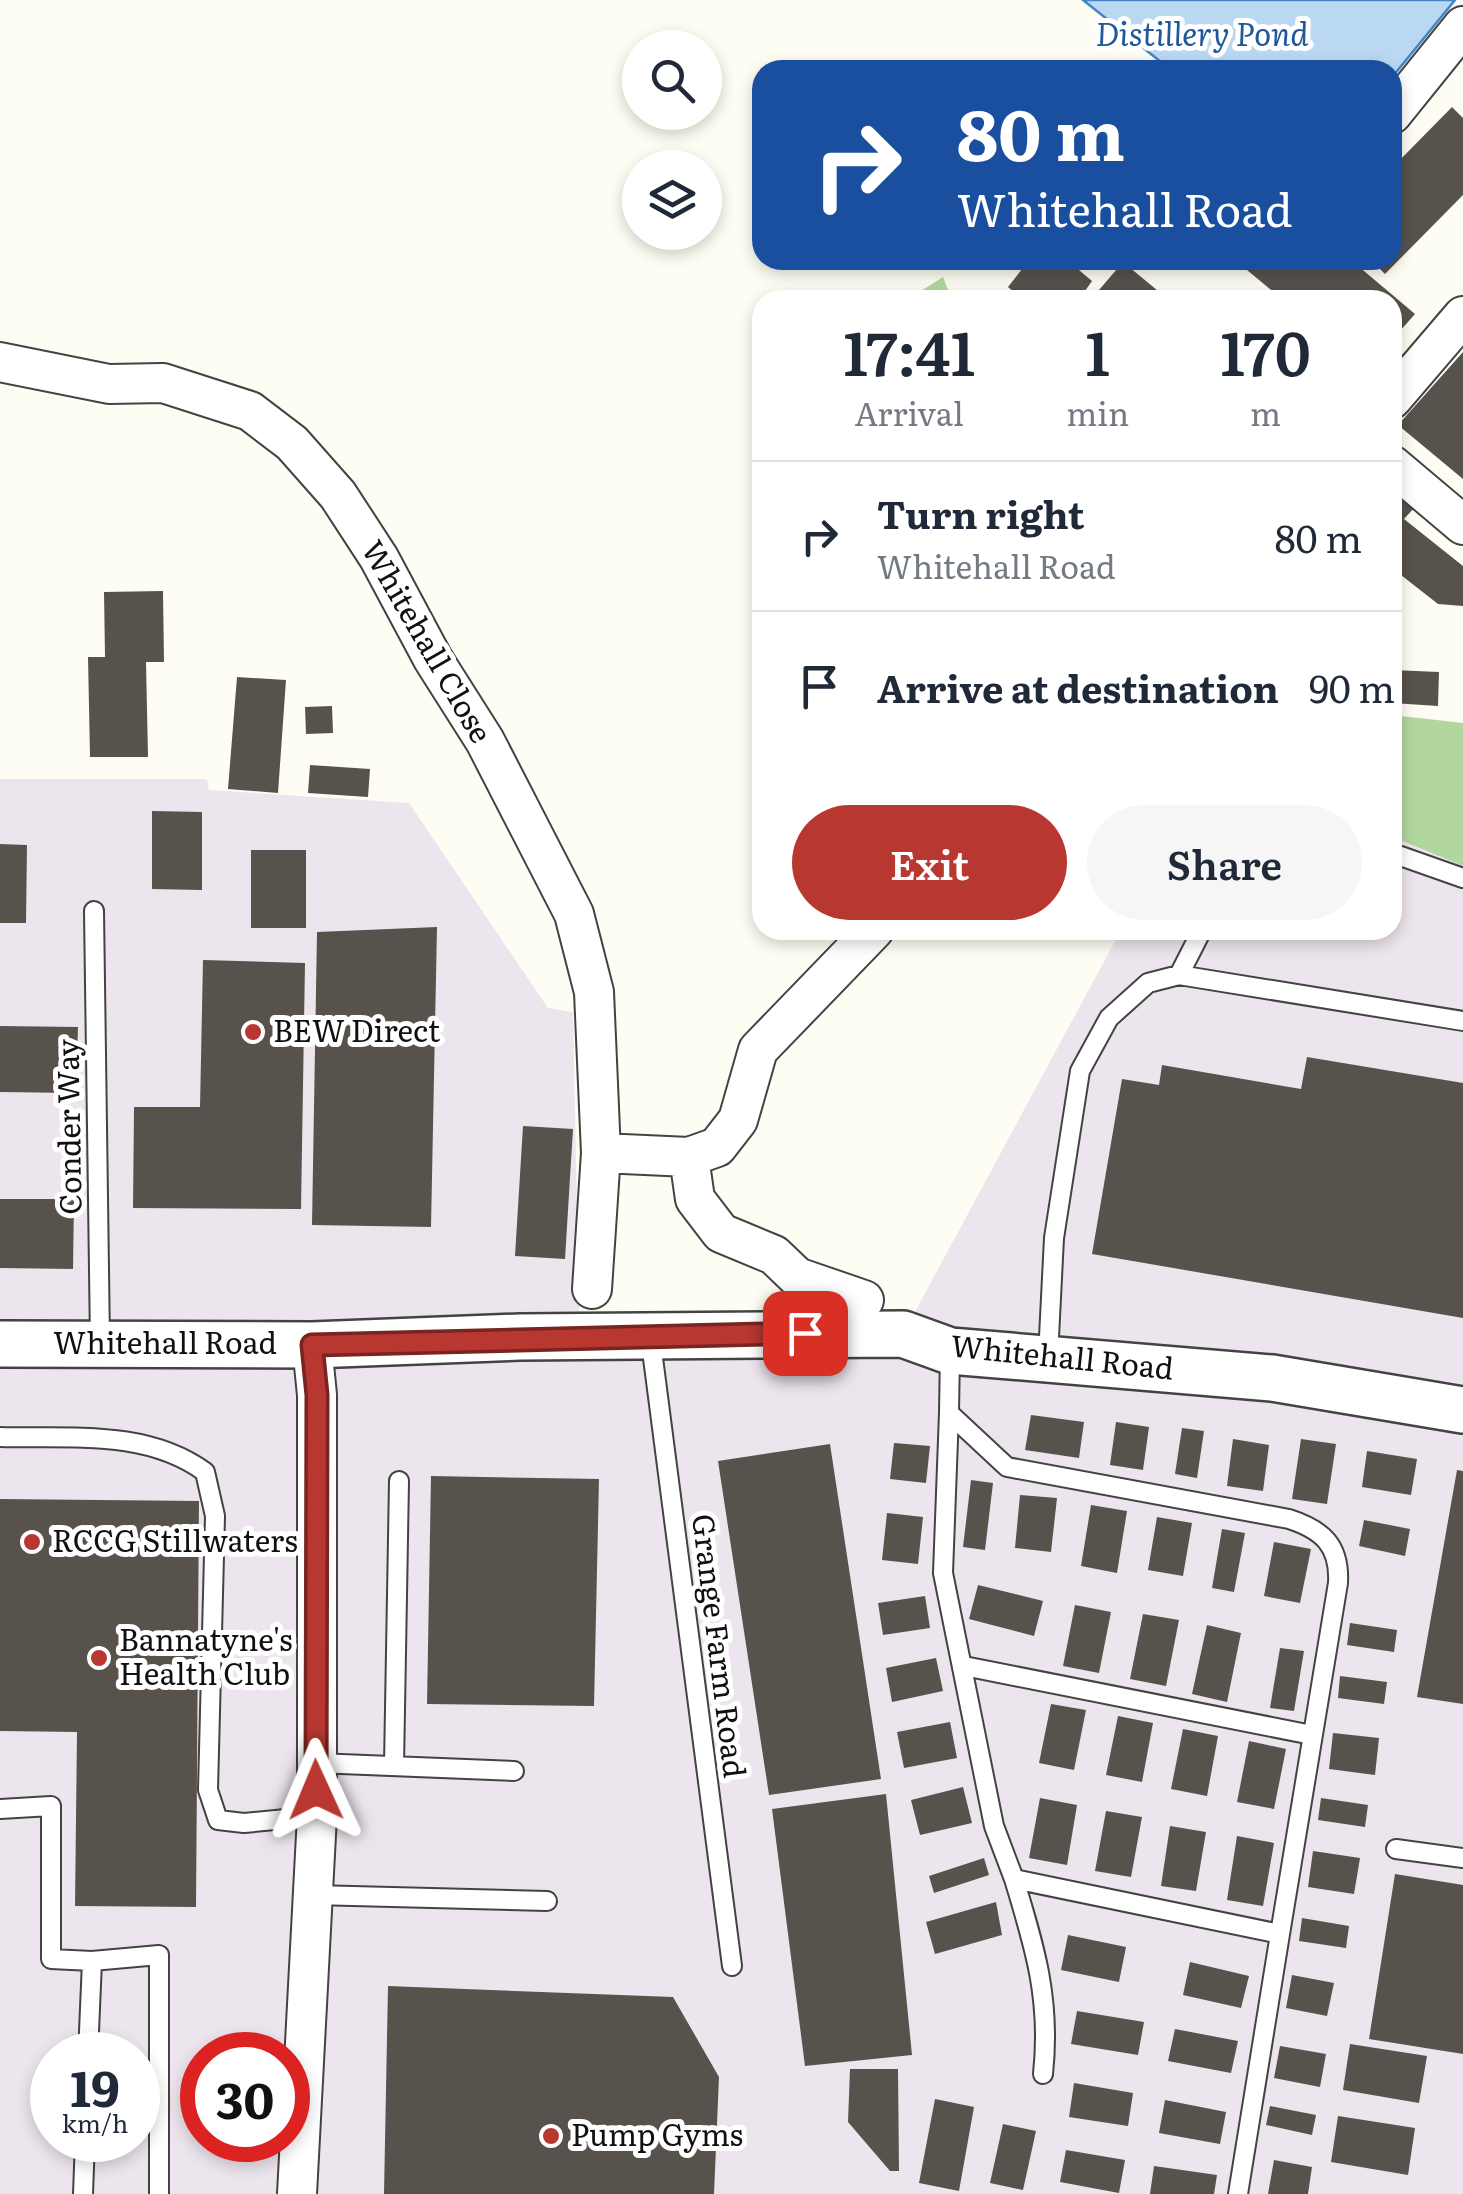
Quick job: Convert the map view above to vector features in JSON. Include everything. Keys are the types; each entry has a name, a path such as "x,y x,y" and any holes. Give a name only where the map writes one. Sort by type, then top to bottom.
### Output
{"street":[{"path":"1402,102 1463,26"},
{"path":"1402,387 1463,316"},
{"name":"Whitehall Close","path":"0,362 108,384 163,383 215,396 250,411 292,443 338,495 485,741 574,914 594,992 601,1153 592,1289"},
{"path":"1402,473 1463,525"},
{"path":"601,1153 690,1157 717,1147 738,1120 758,1050 864,940"},
{"path":"690,1157 695,1199 721,1233 774,1256 798,1277 864,1300"},
{"name":"Whitehall Road","path":"0,1344 312,1345 650,1334 903,1334 950,1351 1272,1378 1463,1410"},
{"path":"297,2194 317,1816 317,1395 312,1345"}],"lane":[{"path":"1402,857 1463,878"},
{"name":"Conder Way","path":"94,912 100,1342"},
{"path":"1179,975 1197,940"},
{"path":"1048,1357 1054,1238 1080,1071 1110,1018 1148,983 1179,975 1463,1021"},
{"name":"Grange Farm Road","path":"650,1334 732,1966"},
{"path":"950,1351 943,1574 994,1826 1042,1970 1047,2032 1043,2074"},
{"path":"950,1413 1007,1467 1289,1519 1317,1528 1331,1544 1339,1565 1238,2194"},
{"path":"0,1437 142,1442 178,1452 205,1472 215,1516 208,1790 218,1820 244,1824 317,1816"},
{"path":"394,1766 399,1482"},
{"path":"964,1666 1312,1735"},
{"path":"316,1763 514,1771"},
{"path":"0,1810 50,1806 51,1958 92,1960 159,1954 160,2194"},
{"path":"1396,1849 1463,1858"},
{"path":"1014,1878 1280,1934"},
{"path":"313,1895 547,1902"},
{"path":"89,2032 92,1960"},
{"path":"83,2194 84,2162"}],"shaded area":[{"path":"0,779 207,779 209,790 409,803 548,1008 573,1012 579,1311 903,1334 1116,940 1402,940 1402,841 1463,866 1463,2194 0,2194"}],"green space":[{"path":"943,277 948,290 923,290"},
{"path":"1402,716 1463,723 1463,866 1402,841"}],"water":[{"name":"Distillery Pond","path":"1083,0 1455,0 1402,65 1402,60 1158,60"}],"building":[{"path":"1452,107 1463,118 1463,195 1402,257 1402,158"},
{"path":"1021,270 1079,270 1092,281 1086,290 1008,287"},
{"path":"1116,270 1133,270 1157,290 1099,290"},
{"path":"1247,270 1363,270 1387,290 1271,290"},
{"path":"1402,303 1415,314 1402,329"},
{"path":"1463,352 1463,479 1402,428 1402,421"},
{"path":"1402,499 1414,508 1404,519 1463,566 1463,606 1438,604 1402,576"},
{"path":"163,591 164,662 146,662 148,757 90,757 88,657 105,657 104,592"},
{"path":"1402,670 1439,672 1438,706 1402,704"},
{"path":"237,677 286,680 278,793 228,789"},
{"path":"332,706 333,733 306,734 305,707"},
{"path":"310,765 370,769 368,797 308,793"},
{"path":"152,811 202,812 202,890 152,889"},
{"path":"0,844 27,845 26,923 0,923"},
{"path":"251,850 306,850 306,928 251,928"},
{"path":"437,927 431,1227 312,1225 317,932"},
{"name":"BEW Direct","path":"203,960 305,963 301,1209 133,1208 134,1107 200,1107"},
{"path":"0,1026 78,1027 76,1093 0,1092"},
{"path":"1307,1057 1463,1083 1463,1318 1092,1254 1122,1079 1159,1085 1162,1065 1301,1089"},
{"path":"523,1126 573,1129 565,1259 515,1256"},
{"path":"0,1199 74,1199 73,1269 0,1268"},
{"path":"1031,1415 1084,1422 1079,1458 1025,1450"},
{"path":"1116,1422 1149,1427 1143,1470 1110,1465"},
{"path":"1182,1428 1204,1431 1197,1478 1175,1474"},
{"path":"1233,1439 1269,1445 1263,1491 1227,1486"},
{"path":"1301,1439 1336,1444 1327,1504 1292,1499"},
{"path":"894,1443 930,1446 926,1483 890,1479"},
{"path":"830,1444 881,1779 769,1795 718,1461"},
{"path":"1367,1451 1417,1459 1411,1495 1362,1487"},
{"path":"1457,1470 1463,1471 1463,1704 1417,1697"},
{"path":"431,1476 599,1479 594,1706 427,1704"},
{"path":"971,1480 993,1483 985,1550 963,1547"},
{"path":"1020,1495 1057,1498 1051,1552 1015,1548"},
{"name":"Bannatyne's Health Club","path":"0,1499 199,1501 196,1907 75,1906 77,1732 0,1731"},
{"path":"1091,1505 1127,1511 1117,1573 1081,1566"},
{"path":"887,1513 923,1517 918,1564 882,1560"},
{"path":"1157,1517 1192,1523 1183,1576 1148,1570"},
{"path":"1364,1520 1410,1529 1405,1556 1359,1546"},
{"path":"1222,1529 1245,1533 1234,1592 1212,1588"},
{"path":"1274,1542 1311,1549 1300,1603 1264,1596"},
{"path":"978,1585 1043,1601 1034,1636 969,1619"},
{"path":"925,1596 930,1628 883,1635 878,1603"},
{"path":"1075,1605 1111,1612 1099,1673 1063,1666"},
{"path":"1143,1614 1179,1620 1166,1686 1130,1679"},
{"path":"1350,1623 1397,1630 1394,1652 1347,1645"},
{"path":"1207,1625 1241,1633 1227,1702 1192,1694"},
{"path":"1280,1648 1304,1651 1294,1711 1270,1708"},
{"path":"936,1658 943,1691 892,1702 886,1668"},
{"path":"1340,1676 1387,1682 1384,1704 1338,1698"},
{"path":"1051,1704 1086,1710 1074,1770 1039,1763"},
{"path":"1118,1716 1153,1723 1142,1782 1106,1775"},
{"path":"950,1722 957,1758 904,1768 897,1732"},
{"path":"1183,1729 1218,1736 1207,1796 1171,1789"},
{"path":"1333,1733 1379,1738 1375,1775 1329,1769"},
{"path":"1249,1741 1286,1749 1274,1809 1237,1802"},
{"path":"963,1787 972,1823 920,1835 911,1800"},
{"path":"886,1794 912,2055 805,2066 772,1809"},
{"path":"1040,1798 1077,1805 1067,1865 1029,1858"},
{"path":"1321,1798 1368,1805 1365,1827 1318,1820"},
{"path":"1106,1811 1142,1817 1131,1877 1095,1871"},
{"path":"1170,1826 1206,1832 1196,1891 1161,1886"},
{"path":"1237,1836 1274,1843 1263,1906 1227,1900"},
{"path":"1313,1851 1360,1858 1354,1894 1308,1887"},
{"path":"984,1858 989,1875 934,1893 929,1876"},
{"path":"1395,1874 1463,1885 1463,2054 1369,2039"},
{"path":"996,1902 1002,1935 935,1954 926,1922"},
{"path":"1302,1918 1349,1926 1346,1948 1299,1941"},
{"path":"1068,1935 1126,1947 1119,1982 1061,1970"},
{"path":"1190,1962 1249,1976 1241,2008 1183,1995"},
{"path":"1292,1975 1334,1983 1327,2016 1286,2008"},
{"name":"Pump Gyms","path":"388,1986 673,1997 719,2077 714,2194 384,2194"},
{"path":"1077,2011 1144,2022 1138,2055 1071,2044"},
{"path":"1175,2029 1238,2041 1231,2073 1168,2061"},
{"path":"1350,2044 1427,2056 1419,2103 1343,2090"},
{"path":"1280,2046 1326,2054 1320,2087 1274,2078"},
{"path":"850,2069 898,2069 899,2171 890,2171 848,2122"},
{"path":"1074,2083 1133,2093 1128,2126 1069,2117"},
{"path":"935,2099 974,2107 959,2191 919,2183"},
{"path":"1165,2100 1226,2112 1220,2144 1159,2133"},
{"path":"1270,2106 1316,2115 1312,2135 1266,2125"},
{"path":"1338,2116 1415,2128 1408,2175 1331,2162"},
{"path":"1003,2124 1036,2131 1023,2190 990,2183"},
{"path":"1066,2150 1125,2160 1119,2193 1060,2182"},
{"path":"1274,2160 1312,2167 1308,2194 1268,2194"},
{"path":"1154,2166 1217,2175 1214,2194 1150,2194"}],"place":[{"name":"BEW Direct","path":"253,1032"},
{"name":"RCCG Stillwaters","path":"32,1542"},
{"name":"Bannatyne's Health Club","path":"99,1658"},
{"name":"Pump Gyms","path":"551,2136"}],"route":[{"path":"316,1790 317,1395 312,1345 520,1336 805,1333"}]}
